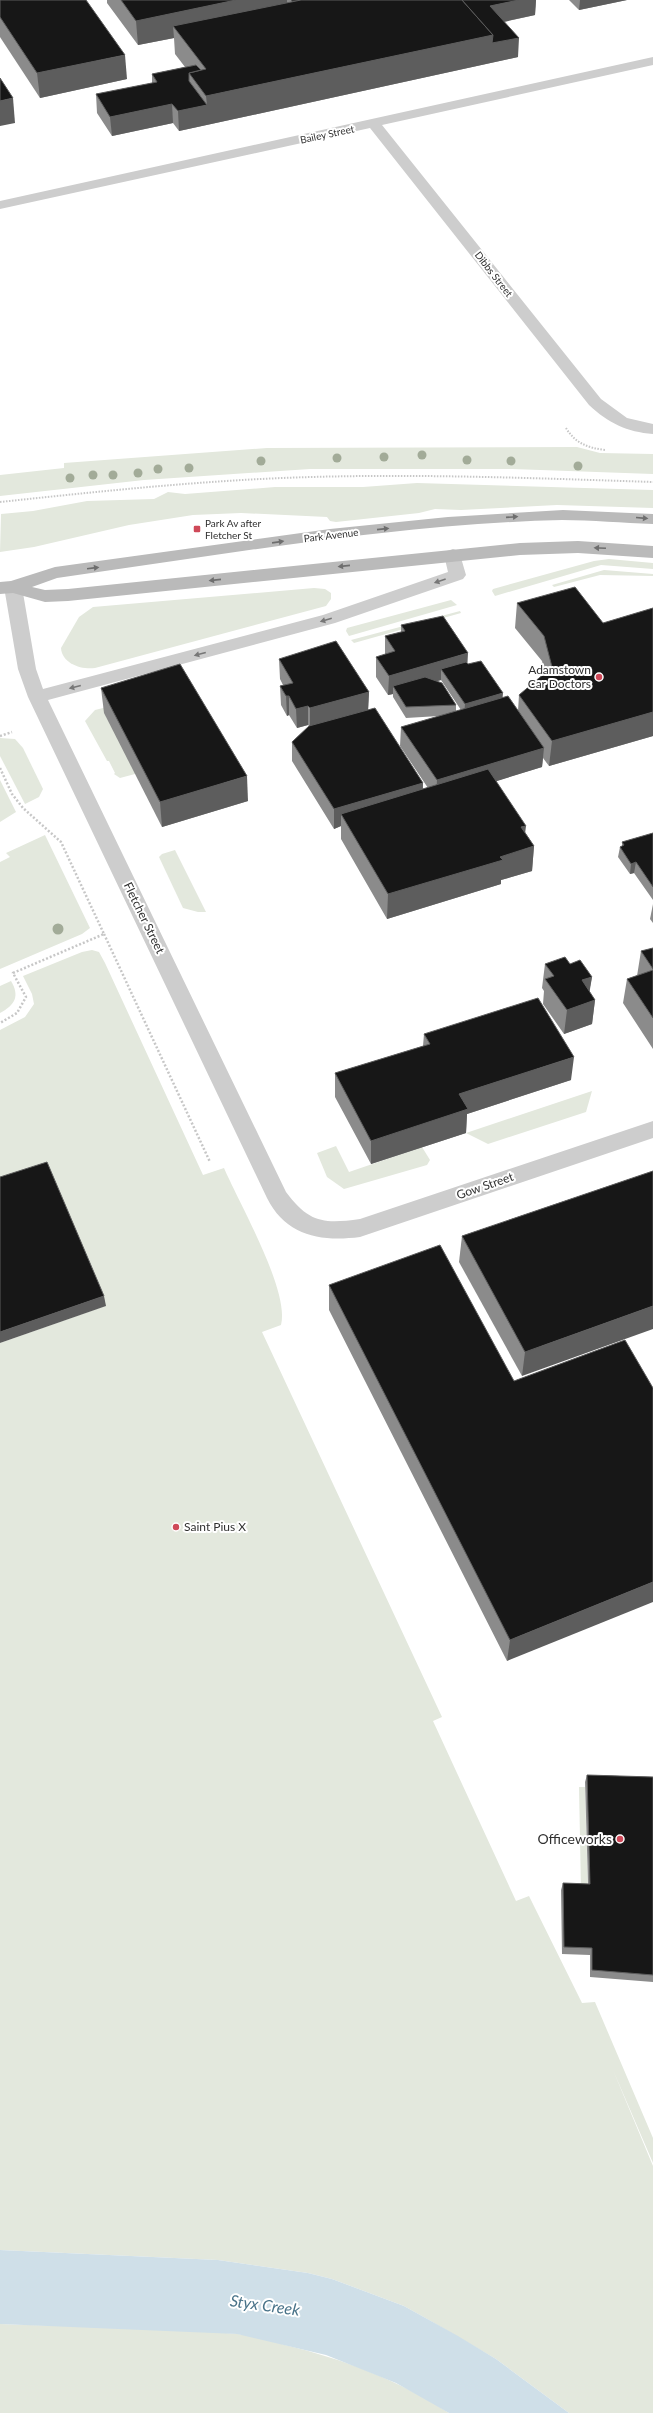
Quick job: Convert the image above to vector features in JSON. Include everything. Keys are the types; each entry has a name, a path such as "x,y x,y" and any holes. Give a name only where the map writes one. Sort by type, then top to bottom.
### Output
{"main road":[{"name":"Park Avenue","path":"6,587 55,573 385,528 562,515 653,519"},
{"path":"6,587 45,596 68,595 520,549 578,547 653,552"}],"street":[{"name":"Bailey Street","path":"0,205 374,124 653,61"},
{"name":"Dibbs Street","path":"374,124 595,402 618,420 634,426 653,429"},
{"path":"37,697 130,673 356,610 457,575 453,555"},
{"name":"Fletcher Street","path":"6,587 27,669 37,697 278,1198 288,1213 314,1230"},
{"name":"Gow Street","path":"314,1230 339,1231 360,1228 653,1129"}],"path":[{"path":"0,502 215,482 283,478 394,476 653,482"},
{"path":"0,736 12,732"},
{"path":"0,768 12,794 23,808 61,842 210,1162"},
{"path":"0,1023 20,1013 24,1007 26,997 13,973 104,934"}],"shaded area":[{"path":"577,447 600,453 653,454 653,474 512,469 310,469 144,480 0,496 0,475 64,468 64,463 267,448"},
{"path":"417,483 653,490 653,508 557,505 461,510 435,509 419,513 336,522 330,521 327,517 241,513 193,515 129,525 34,547 0,552 1,514 33,511 87,501 154,499 168,492 185,494 275,487 363,487"},
{"path":"609,559 653,563 653,569 601,565 495,596 492,591 493,589 594,561"},
{"path":"604,570 653,574 653,576 600,575 554,587 552,585"},
{"path":"314,588 325,589 331,593 331,599 326,606 95,668 84,668 74,665 62,654 61,648 79,617 93,607"},
{"path":"451,600 457,605 349,636 346,631 347,628"},
{"path":"460,611 461,613 354,643 351,640"},
{"path":"127,702 135,774 120,778 114,774 115,773 109,761 107,761 85,721 95,710"},
{"path":"0,738 15,739 23,748 43,789 39,797 25,804 0,756"},
{"path":"0,780 16,812 0,822"},
{"path":"45,835 90,928 82,934 0,969 0,862 10,857 6,853"},
{"path":"175,850 206,912 198,912 183,908 159,857 162,854"},
{"name":"Saint Pius X","path":"92,950 99,952 105,963 203,1175 224,1168 262,1247 278,1291 282,1310 281,1325 262,1332 442,1717 433,1721 516,1901 529,1896 582,2003 595,2002 653,2138 653,2163 613,2070 653,2166 653,2413 569,2413 496,2359 404,2306 332,2279 308,2273 218,2260 0,2250 0,1343 105,1306 0,1187 0,1030 25,1017 34,1004 32,994 23,976 82,952"},
{"path":"11,981 15,991 14,1000 9,1007 0,1013 0,986"},
{"path":"592,1091 586,1112 488,1144 466,1133"},
{"path":"336,1146 349,1172 422,1147 430,1160 427,1165 344,1189 327,1177 317,1153"},
{"path":"579,1787 585,1787 588,1891 581,1891"},
{"path":"0,2324 179,2329 250,2336 328,2357 370,2372 410,2390 449,2413 0,2413"}],"water":[{"name":"Styx Creek","path":"0,2250 218,2260 308,2273 332,2279 404,2306 458,2336 496,2359 569,2413 449,2413 396,2383 326,2355 237,2334 0,2324"}],"building":[{"path":"0,0 86,0 125,55 37,73 0,17"},
{"path":"121,0 236,0 136,21"},
{"path":"301,0 462,0 493,35 206,96 189,73 206,69 173,26"},
{"path":"462,0 519,0 490,6 519,38 492,43 493,35"},
{"path":"196,65 201,70 189,73 189,81 207,105 178,111 172,104 110,117 96,94 157,82 152,74"},
{"path":"0,78 13,98 0,101"},
{"name":"Adamstown Car Doctors","path":"575,587 603,623 653,608 653,712 552,741 519,695 552,667 544,636 517,603"},
{"path":"443,616 468,653 389,676 376,657 395,651 385,636 405,631 401,625"},
{"path":"336,641 369,692 310,708 308,706 296,709 289,696 286,696 280,686 293,683 279,659"},
{"path":"481,661 503,693 465,704 441,669 466,662 468,664"},
{"path":"180,664 247,776 160,802 101,688"},
{"path":"425,677 442,683 456,705 406,707 393,686"},
{"path":"508,696 544,748 437,780 401,727"},
{"path":"375,708 423,783 334,809 292,742 309,726"},
{"path":"488,769 526,826 521,827 534,846 500,857 503,860 388,894 341,814"},
{"path":"653,833 653,887 636,862 631,864 620,847 624,845 622,842"},
{"path":"653,948 653,969 641,951"},
{"path":"565,957 570,964 580,960 592,977 582,980 595,1000 567,1010 545,979 554,976 545,964"},
{"path":"653,970 653,1018 627,979"},
{"path":"538,998 574,1057 459,1094 468,1109 371,1141 335,1073 430,1044 424,1034"},
{"path":"47,1162 104,1296 0,1332 0,1177"},
{"path":"653,1171 653,1306 525,1352 462,1236"},
{"path":"440,1245 514,1381 625,1340 653,1388 653,1582 510,1640 329,1285"},
{"name":"Officeworks","path":"587,1775 653,1777 653,1975 592,1970 592,1948 564,1947 563,1883 590,1884"}],"place":[{"name":"Park Av after Fletcher St","path":"197,529"},
{"name":"Adamstown Car Doctors","path":"599,677"},
{"name":"Saint Pius X","path":"176,1527"},
{"name":"Officeworks","path":"620,1839"}]}
